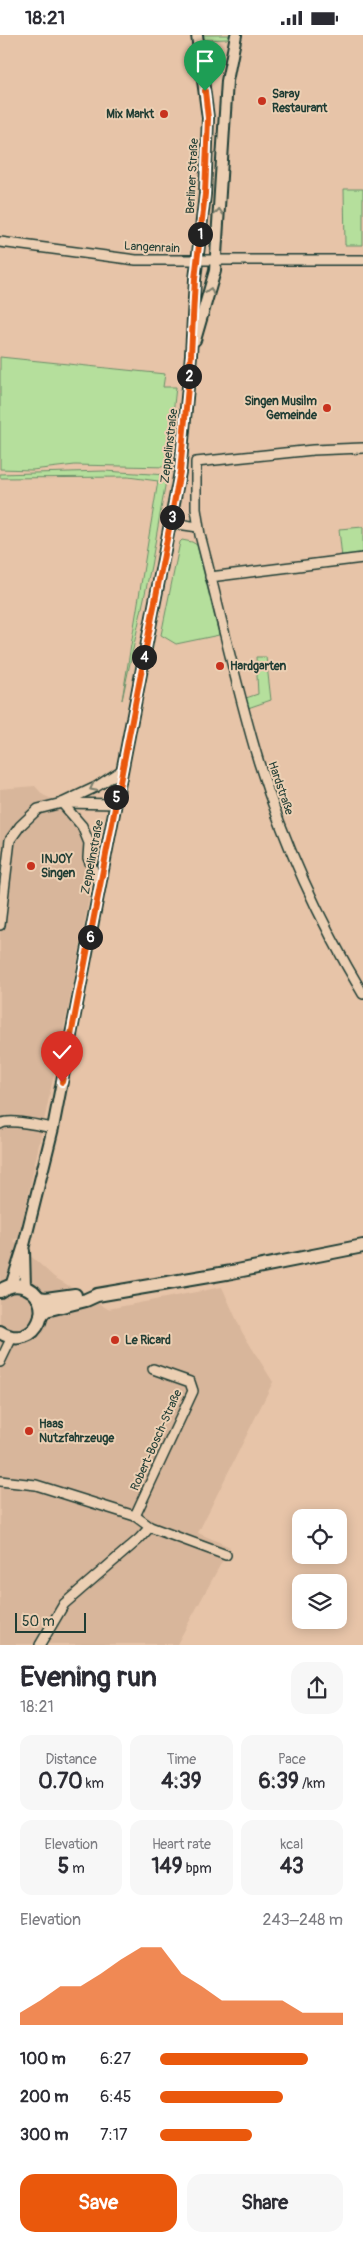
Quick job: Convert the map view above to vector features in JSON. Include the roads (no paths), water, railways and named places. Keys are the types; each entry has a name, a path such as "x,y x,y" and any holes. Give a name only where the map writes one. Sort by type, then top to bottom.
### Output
{"main road":[{"path":"0,1332 4,1338 26,1335 40,1322 46,1310 86,1300 97,1295 232,1272 363,1246"},
{"path":"5,1288 25,1287 38,1298 46,1299 86,1294 97,1295"},
{"path":"38,1298 42,1315"}],"street":[{"name":"Berliner Straße","path":"191,355 197,261 205,194 208,118 197,35"},
{"path":"191,355 214,279 228,81 236,35"},
{"name":"Langenrain","path":"0,242 136,260 363,260"},
{"name":"Zeppelinstraße","path":"5,1288 24,1245 53,1128 171,523 184,437 191,355"},
{"name":"Hardstraße","path":"363,448 313,450 196,463 198,527 255,751 285,837 316,905 363,994"},
{"path":"171,523 198,527"},
{"path":"210,577 363,558"},
{"path":"0,925 5,841 38,809 62,803 96,787 122,770"},
{"path":"62,803 115,805"},
{"path":"62,803 82,826 89,843 88,858 100,885"},
{"path":"1,1122 53,1128"},
{"name":"Zeppelinstraße","path":"24,1245 25,1287"},
{"path":"0,1362 4,1338"},
{"name":"Robert-Bosch-Straße","path":"135,1515 193,1391 190,1382 153,1369"},
{"path":"0,1481 36,1485 135,1515 150,1527 226,1555"},
{"path":"40,1645 64,1604 139,1539 150,1527"}],"place":[{"name":"Saray Restaurant","path":"262,101"},
{"name":"Mix Markt","path":"164,114"},
{"name":"Singen Musilm Gemeinde","path":"327,408"},
{"name":"Hardgarten","path":"220,666"},
{"name":"INJOY Singen","path":"31,866"},
{"name":"Le Ricard","path":"115,1340"},
{"name":"Haas Nutzfahrzeuge","path":"29,1431"}]}
